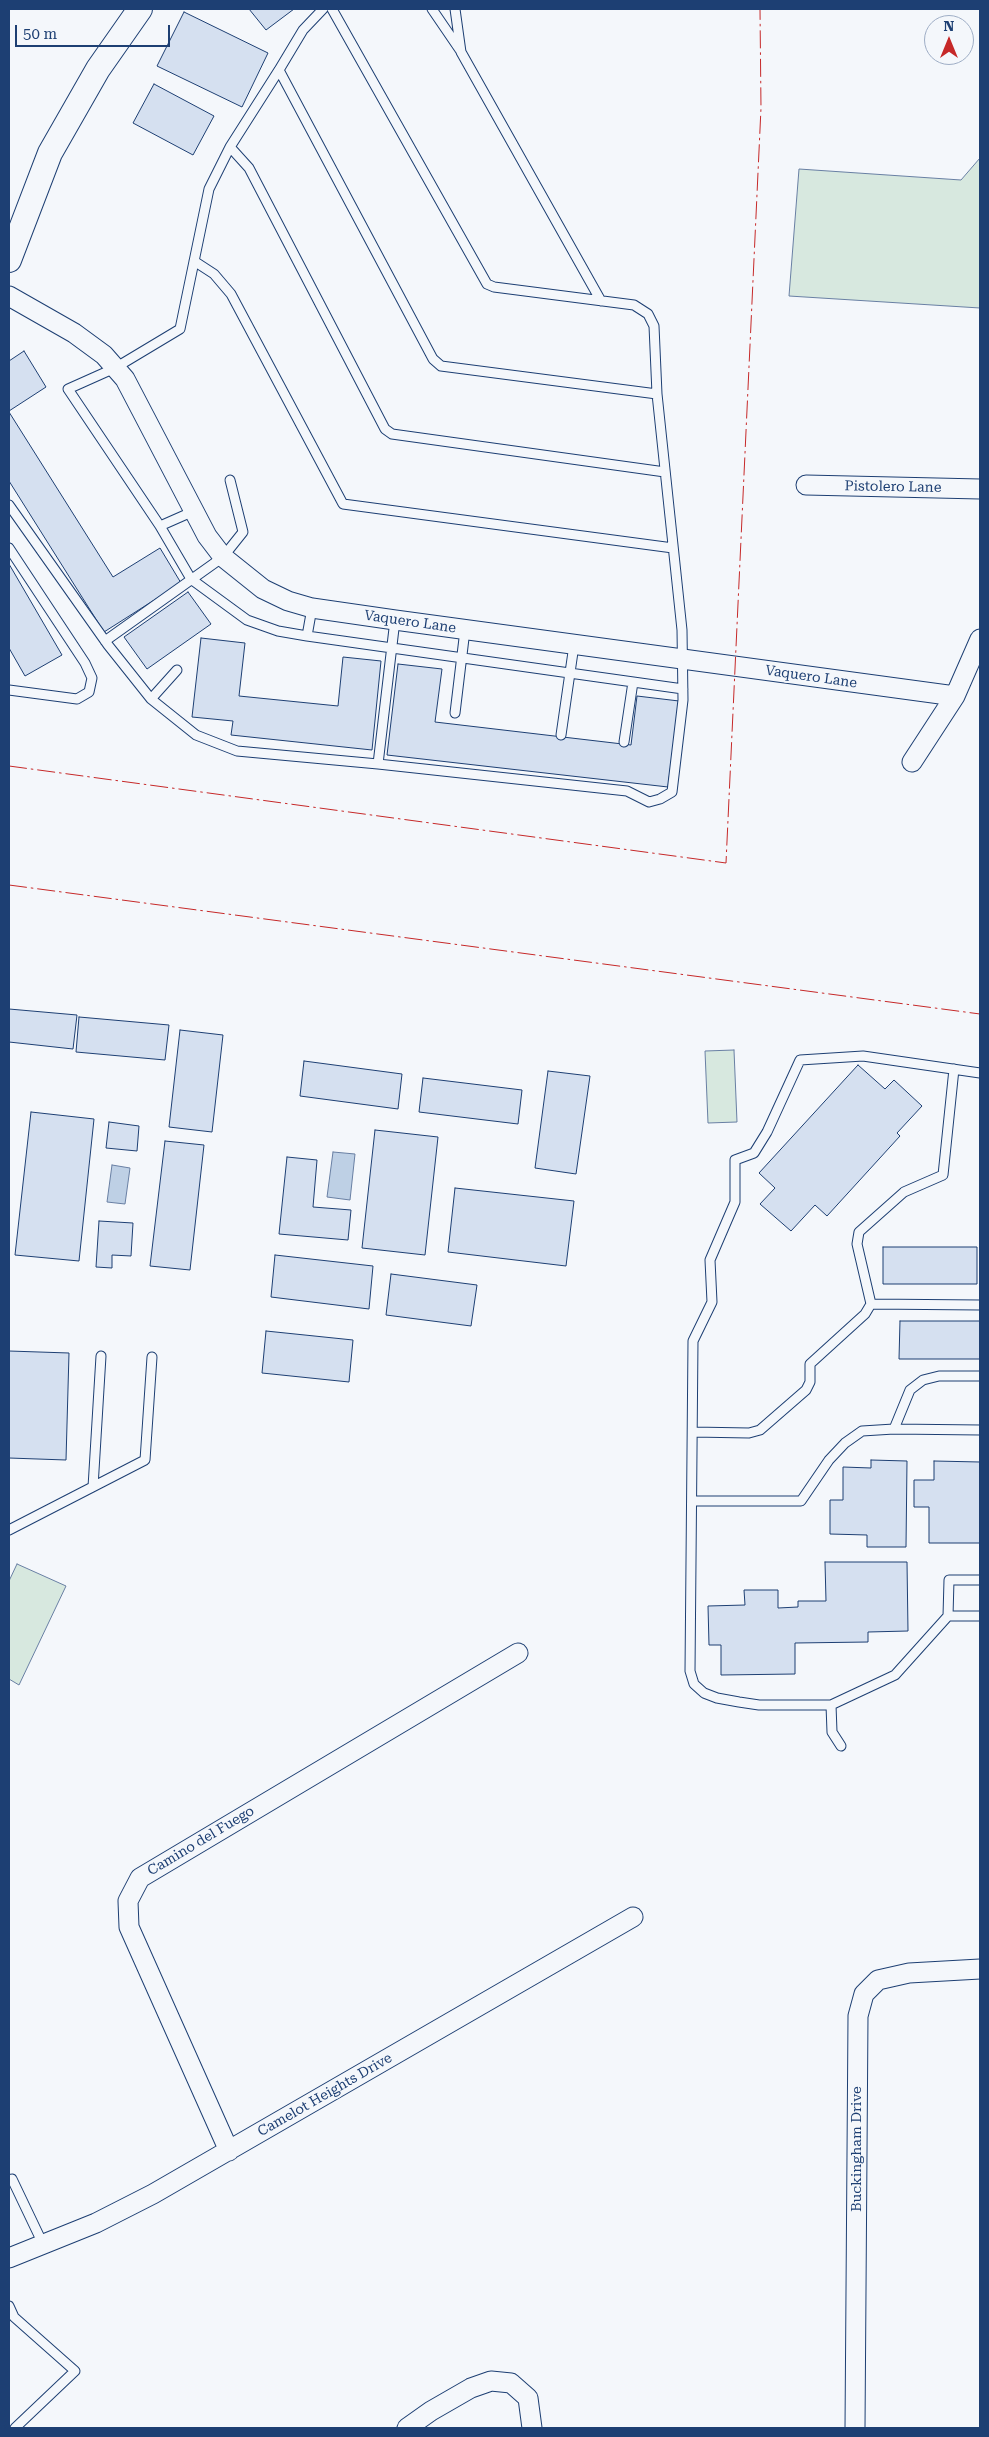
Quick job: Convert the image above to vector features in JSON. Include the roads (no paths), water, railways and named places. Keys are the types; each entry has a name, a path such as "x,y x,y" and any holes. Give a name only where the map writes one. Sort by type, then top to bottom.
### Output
{"street":[{"path":"9,260 50,153 98,69 140,9"},
{"name":"Vaquero Lane","path":"9,296 74,334 104,355 125,379 207,536 223,556 263,590 288,602 312,608 395,620 955,696"},
{"name":"Pistolero Lane","path":"806,485 980,490"},
{"path":"912,762 955,696 980,639"},
{"name":"Camino del Fuego","path":"229,2151 129,1927 128,1901 140,1878 518,1653"},
{"name":"Camelot Heights Drive","path":"9,2258 96,2223 153,2194 632,1917"},
{"name":"Buckingham Drive","path":"855,2428 858,2016 864,1994 878,1980 909,1972 980,1969"},
{"path":"407,2428 431,2411 471,2388 491,2381 511,2383 528,2398 532,2428"}],"lane":[{"path":"322,9 303,30 230,147 209,189 180,329 115,368 68,389 160,526 191,579 247,620 278,631 307,636 683,689"},
{"path":"9,505 105,641 151,699 196,735 237,752 378,764 627,791 649,802 660,800 672,792 683,689 682,630 657,394 654,326 648,314 634,305 494,288 488,284 332,9"},
{"path":"432,9 461,52 601,301"},
{"path":"454,9 461,52"},
{"path":"279,70 433,359 441,366 657,394"},
{"path":"230,147 249,168 385,429 392,434 665,472"},
{"path":"194,261 214,274 231,294 343,504 673,548"},
{"path":"105,641 223,556 243,532 230,480"},
{"path":"160,526 194,510"},
{"path":"9,548 85,663 92,678 90,692 77,699 9,690"},
{"path":"307,636 312,608"},
{"path":"378,764 395,620"},
{"path":"455,713 466,630"},
{"path":"561,735 574,645"},
{"path":"151,699 177,670"},
{"path":"624,742 633,682"},
{"path":"980,1073 863,1056 800,1060 767,1132 754,1153 734,1160 735,1202 710,1260 712,1302 694,1341 690,1671 694,1684 704,1693 717,1698 739,1702 759,1705 831,1705 894,1675 948,1616 949,1580 980,1580"},
{"path":"693,1432 749,1433 760,1430 806,1390 810,1382 810,1364 865,1314 871,1304 857,1244 858,1232 904,1192 943,1175 954,1069"},
{"path":"871,1304 980,1306"},
{"path":"93,1487 101,1356"},
{"path":"9,1530 144,1460 152,1357"},
{"path":"894,1429 910,1390 923,1380 939,1376 980,1376"},
{"path":"692,1501 801,1501 830,1460 845,1443 862,1431 894,1429 980,1430"},
{"path":"948,1616 980,1616"},
{"path":"831,1705 832,1732 841,1746"},
{"path":"9,2180 12,2179 43,2244"},
{"path":"9,2306 14,2317 75,2371 16,2428"}],"water":[{"path":"333,1152 355,1154 350,1200 327,1197"},
{"path":"112,1165 130,1168 125,1204 107,1202"}]}
